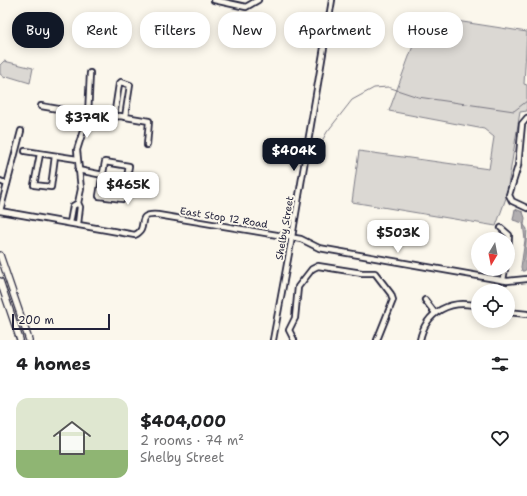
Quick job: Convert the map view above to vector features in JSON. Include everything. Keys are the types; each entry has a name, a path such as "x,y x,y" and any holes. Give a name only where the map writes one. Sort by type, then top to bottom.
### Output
{"main road":[{"path":"0,255 29,340"},
{"path":"0,281 20,340"}],"street":[{"path":"214,0 246,7 258,0"},
{"name":"Shelby Street","path":"272,340 292,237 332,0"},
{"path":"78,224 80,208 78,203 81,190 77,159 78,141 87,118 90,73"},
{"path":"114,117 119,84 121,82 130,85 125,117"},
{"path":"41,106 64,110 87,118 99,120 114,117 125,117 150,121 148,145"},
{"path":"527,118 522,126 518,166 509,197 512,201 527,208"},
{"path":"0,211 21,131"},
{"path":"25,151 77,159"},
{"path":"40,154 34,185 50,187 55,156"},
{"path":"105,162 129,166 123,199 100,196 103,175 105,162"},
{"path":"78,170 103,175"},
{"path":"0,182 7,184"},
{"path":"70,223 73,206 78,203"},
{"name":"East Stop 12 Road","path":"0,211 135,234 140,231 143,220 148,214 292,237"},
{"path":"501,228 506,232"},
{"path":"292,237 301,239 319,248 503,280 513,281 527,279"},
{"path":"294,340 289,334 289,329 295,318 298,287 314,268 322,266 362,273 374,273 378,275 385,285 392,300 377,340"},
{"path":"503,280 504,276"},
{"path":"425,300 435,313"},
{"path":"420,340 426,324 435,313 446,307 458,304 471,305"},
{"path":"515,313 527,314"}],"shaded area":[{"path":"463,22 527,32 524,84 527,85 527,111 520,112 506,198 496,226 352,202 359,151 489,169 494,137 484,129 389,111 412,48 463,48"},
{"path":"4,61 33,68 30,83 7,76 5,78 0,74 0,65"},
{"path":"515,209 523,212 525,218 524,225 527,229 525,260 527,269 524,271 522,271 521,267 525,240 523,223 513,220"}],"waterway":[{"path":"322,141 327,132 352,100 374,88 388,87 418,97 514,111 527,101"},
{"path":"308,155 317,151 319,146"}]}
